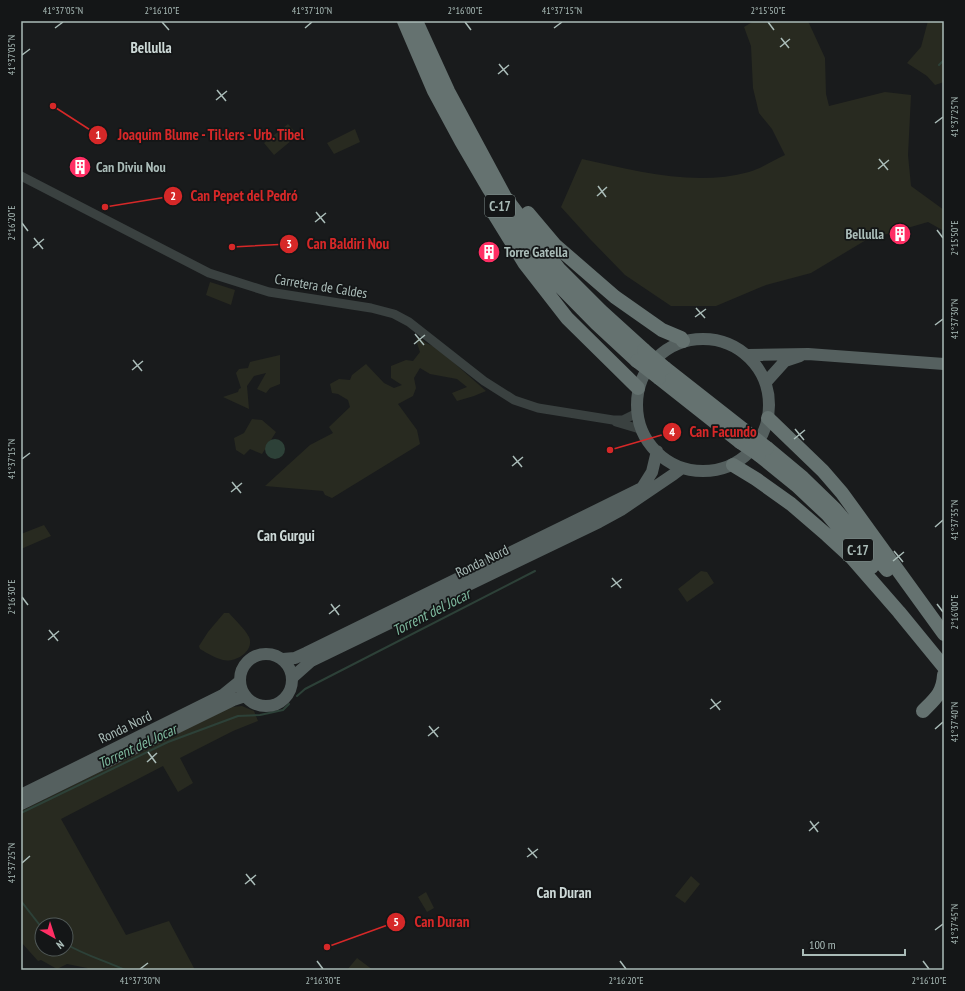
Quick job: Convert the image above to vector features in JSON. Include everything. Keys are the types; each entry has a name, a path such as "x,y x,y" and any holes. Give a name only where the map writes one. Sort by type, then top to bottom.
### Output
{"highway":[{"name":"C-17","path":"404,21 434,91 461,141 489,189 537,263 596,323 641,356 742,436 803,478 835,509 872,551 944,642"},
{"name":"C-17","path":"416,21 448,91 505,197 559,269 601,311 641,356"},
{"path":"434,91 449,131 467,166 505,233 525,264 567,318 638,388"},
{"path":"448,91 489,161 519,202 555,245 615,297 662,330 681,338 683,341"},
{"path":"768,418 823,471 842,493 944,634"},
{"name":"C-17","path":"763,451 848,538 944,658"},
{"path":"733,465 756,479 791,504 846,553 882,592 944,667"},
{"path":"944,674 943,685 937,698 924,711 944,706"}],"main road":[{"path":"748,355 767,381 770,406 764,430 755,446 741,460 733,465 706,470 682,468 666,459 657,451 643,430 637,413 638,388 644,371 650,363 670,348 683,341 710,341 727,345 748,355 808,354 944,364"},
{"path":"767,381 785,361 808,354"},
{"name":"Ronda Nord","path":"283,659 295,658 306,653 642,488 652,472 657,451"},
{"name":"Ronda Nord","path":"292,677 311,661 621,510 682,468"},
{"path":"264,653 283,659 288,665 292,677 291,689 287,696 279,703 272,706 252,703 245,696 239,682 244,665 248,660 256,655 264,653"},
{"name":"Ronda Nord","path":"21,795 223,695 239,682"},
{"name":"Ronda Nord","path":"21,804 233,700 245,696"}],"street":[{"name":"Carretera de Caldes","path":"21,176 209,273 269,292 371,308 394,314 409,322 484,381 514,400 538,408 613,420"},
{"path":"613,420 623,420 637,413"},
{"path":"613,420 643,430"}],"shaded area":[{"path":"754,21 808,21 825,58 826,94 829,106 885,92 911,95 908,155 911,186 944,210 944,231 928,222 866,240 811,273 766,285 716,306 671,306 625,275 561,207 582,159 666,176 708,178 749,172 785,155 772,129 759,113 753,88 751,46 744,27"},
{"path":"928,21 944,21 944,82 935,85 927,76 907,63 921,47"},
{"path":"288,124 298,135 274,155 264,143"},
{"path":"355,129 360,142 334,154 327,143"},
{"path":"210,282 235,290 231,305 206,295"},
{"path":"419,337 426,343 438,348 486,391 457,401 452,393 467,387 457,379 430,374 420,368 414,378 416,388 413,396 398,404 417,430 420,444 332,498 325,495 323,491 265,486 310,445 333,433 329,427 350,407 348,400 338,394 332,393 330,384 339,379 350,380 352,375 366,364 384,383 394,388 402,385 391,378 391,366 406,360 413,361 420,352 416,340"},
{"path":"280,355 280,384 270,388 266,393 257,389 266,373 254,376 247,386 249,409 223,397 238,392 241,388 236,373 239,369 248,368 250,362"},
{"path":"252,419 262,420 276,432 262,454 250,449 244,455 236,450 234,438 244,433"},
{"path":"271,439 279,439 285,445 285,453 279,459 271,459 265,453 265,445"},
{"path":"44,525 51,536 21,549 21,534"},
{"path":"701,571 707,572 714,583 687,602 678,589"},
{"path":"224,613 229,613 240,625 249,637 250,642 247,651 243,655 233,660 220,659 200,649 199,646 208,632"},
{"path":"242,706 254,711 258,721 233,731 180,758 193,783 178,792 163,766 61,819 126,935 169,921 195,970 89,970 87,968 67,964 57,969 41,960 38,961 34,957 74,957 74,917 34,917 34,957 21,942 21,811 231,707"},
{"path":"691,876 700,884 685,903 675,896"},
{"path":"426,892 434,908 427,912 418,897"},
{"path":"357,958 373,970 347,970"}],"waterway":[{"path":"939,65 944,60"},
{"name":"Torrent del Jocar","path":"297,696 305,689 535,571"},
{"name":"Torrent del Jocar","path":"21,813 168,742 238,716 260,715 283,710 289,704"},
{"path":"21,901 34,918"},
{"path":"74,948 125,970"}],"place":[{"name":"Joaquim Blume - Til·lers - Urb. Tibel","path":"53,106"},
{"name":"Can Diviu Nou","path":"80,167"},
{"name":"Can Pepet del Pedró","path":"105,207"},
{"name":"Bellulla","path":"900,234"},
{"name":"Can Baldiri Nou","path":"232,247"},
{"name":"Torre Gatella","path":"489,252"},
{"name":"Can Facundo","path":"610,450"},
{"name":"Can Duran","path":"327,947"}],"district":[{"name":"Bellulla","path":"151,47"},
{"name":"Can Gurgui","path":"286,535"},
{"name":"Can Duran","path":"564,892"}]}
